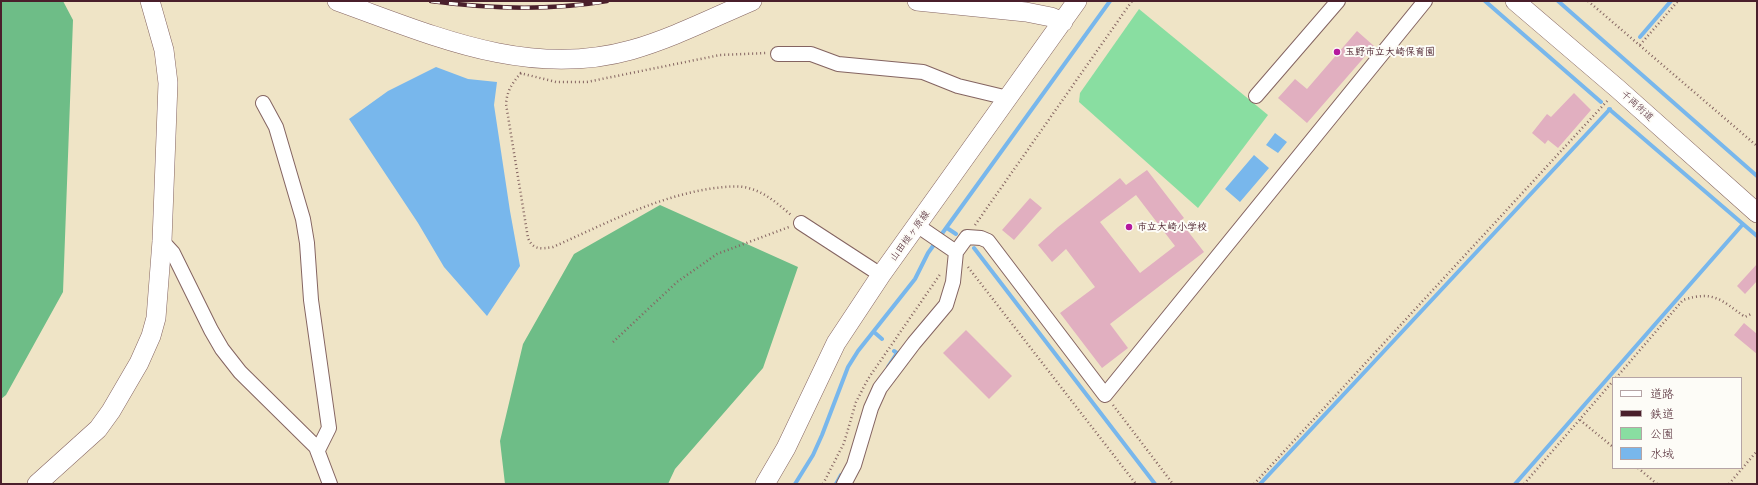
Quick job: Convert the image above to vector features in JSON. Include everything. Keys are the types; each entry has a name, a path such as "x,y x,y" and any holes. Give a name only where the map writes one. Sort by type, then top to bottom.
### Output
{"street":[{"path":"37,484 98,429 111,411 139,363 151,336 156,318 162,241 168,83 164,50 150,1"},
{"path":"337,1 467,47 536,59 566,59 604,56 654,43 752,1"},
{"path":"917,1 1026,12 1051,17 1063,22"},
{"name":"山田槌ヶ原線","path":"765,484 786,448 836,343 881,275 918,226 1077,1"},
{"path":"1256,96 1338,1"},
{"path":"952,250 967,237 981,238 988,241 1105,395 1425,1"},
{"name":"千両街道","path":"1515,1 1618,89 1757,213"},
{"path":"778,54 811,54 838,64 923,72 958,86 1008,98"},
{"path":"262,103 276,126 301,212 307,243 311,300 328,428 318,450"},
{"path":"801,223 881,275"},
{"path":"918,226 952,250"},
{"path":"162,241 173,254 222,349 240,372 318,450 330,484"},
{"path":"844,484 854,465 871,408 880,388 914,343 946,305 953,282 952,250"}],"path":[{"path":"967,237 1132,1"},
{"path":"1588,1 1757,146"},
{"path":"1640,45 1678,1"},
{"path":"521,73 510,86 506,96 506,104 528,238 531,244 536,248 553,247 657,201 708,189 733,186 748,188 769,196 801,223 718,254 677,282 613,342"},
{"path":"1254,484 1618,89"},
{"path":"952,250 1136,484"},
{"path":"1617,377 1683,300 1697,296 1716,296 1745,317 1751,314"},
{"path":"1524,484 1612,382"},
{"path":"1105,395 1173,484"},
{"path":"1580,420 1612,446"},
{"path":"1742,469 1757,451"},
{"path":"1639,469 1657,484"},
{"path":"1729,484 1742,469"}],"green space":[{"path":"1,1 63,1 73,20 63,292 6,395 1,399"},
{"path":"1139,9 1268,115 1198,208 1079,102 1080,93"},
{"path":"660,205 798,267 763,368 675,469 668,484 505,484 500,441 523,344 574,254"}],"water":[{"path":"436,67 468,79 497,82 494,105 520,266 487,316 444,267 418,223 349,119 388,91"},
{"path":"1275,133 1287,142 1278,153 1266,145"},
{"path":"1254,155 1269,168 1240,202 1225,189"}],"building":[{"path":"1357,31 1374,46 1307,123 1278,98 1295,79 1307,89"},
{"path":"1574,93 1591,110 1558,148 1548,140 1545,144 1532,133 1547,114 1551,117"},
{"path":"1147,170 1184,218 1180,221 1204,252 1110,324 1128,348 1102,368 1060,313 1095,287 1066,249 1052,262 1038,245 1058,227 1120,178 1126,185","holes":["1136,195 1175,246 1140,273 1100,222"]},
{"path":"1030,198 1042,208 1014,240 1002,230"},
{"path":"1757,264 1757,281 1745,294 1737,286"},
{"path":"1744,323 1757,334 1757,354 1734,335"},
{"path":"966,330 1012,376 989,399 943,353"}],"waterway":[{"path":"795,484 813,455 848,367 858,351 915,279 928,253 1110,1"},
{"path":"1485,1 1601,102"},
{"path":"1558,1 1757,176"},
{"path":"1640,37 1671,1"},
{"path":"1609,109 1757,236"},
{"path":"1260,484 1610,109"},
{"path":"1515,484 1743,224"},
{"path":"947,228 956,234"},
{"path":"974,248 1155,484"},
{"path":"874,332 882,339"},
{"path":"888,367 897,353 894,351"},
{"path":"836,484 841,475"}],"railway":[{"path":"431,1 475,6 519,8 541,8 607,1"}],"place":[{"name":"玉野市立大崎保育園","path":"1337,52"},
{"name":"市立大崎小学校","path":"1129,227"}]}
